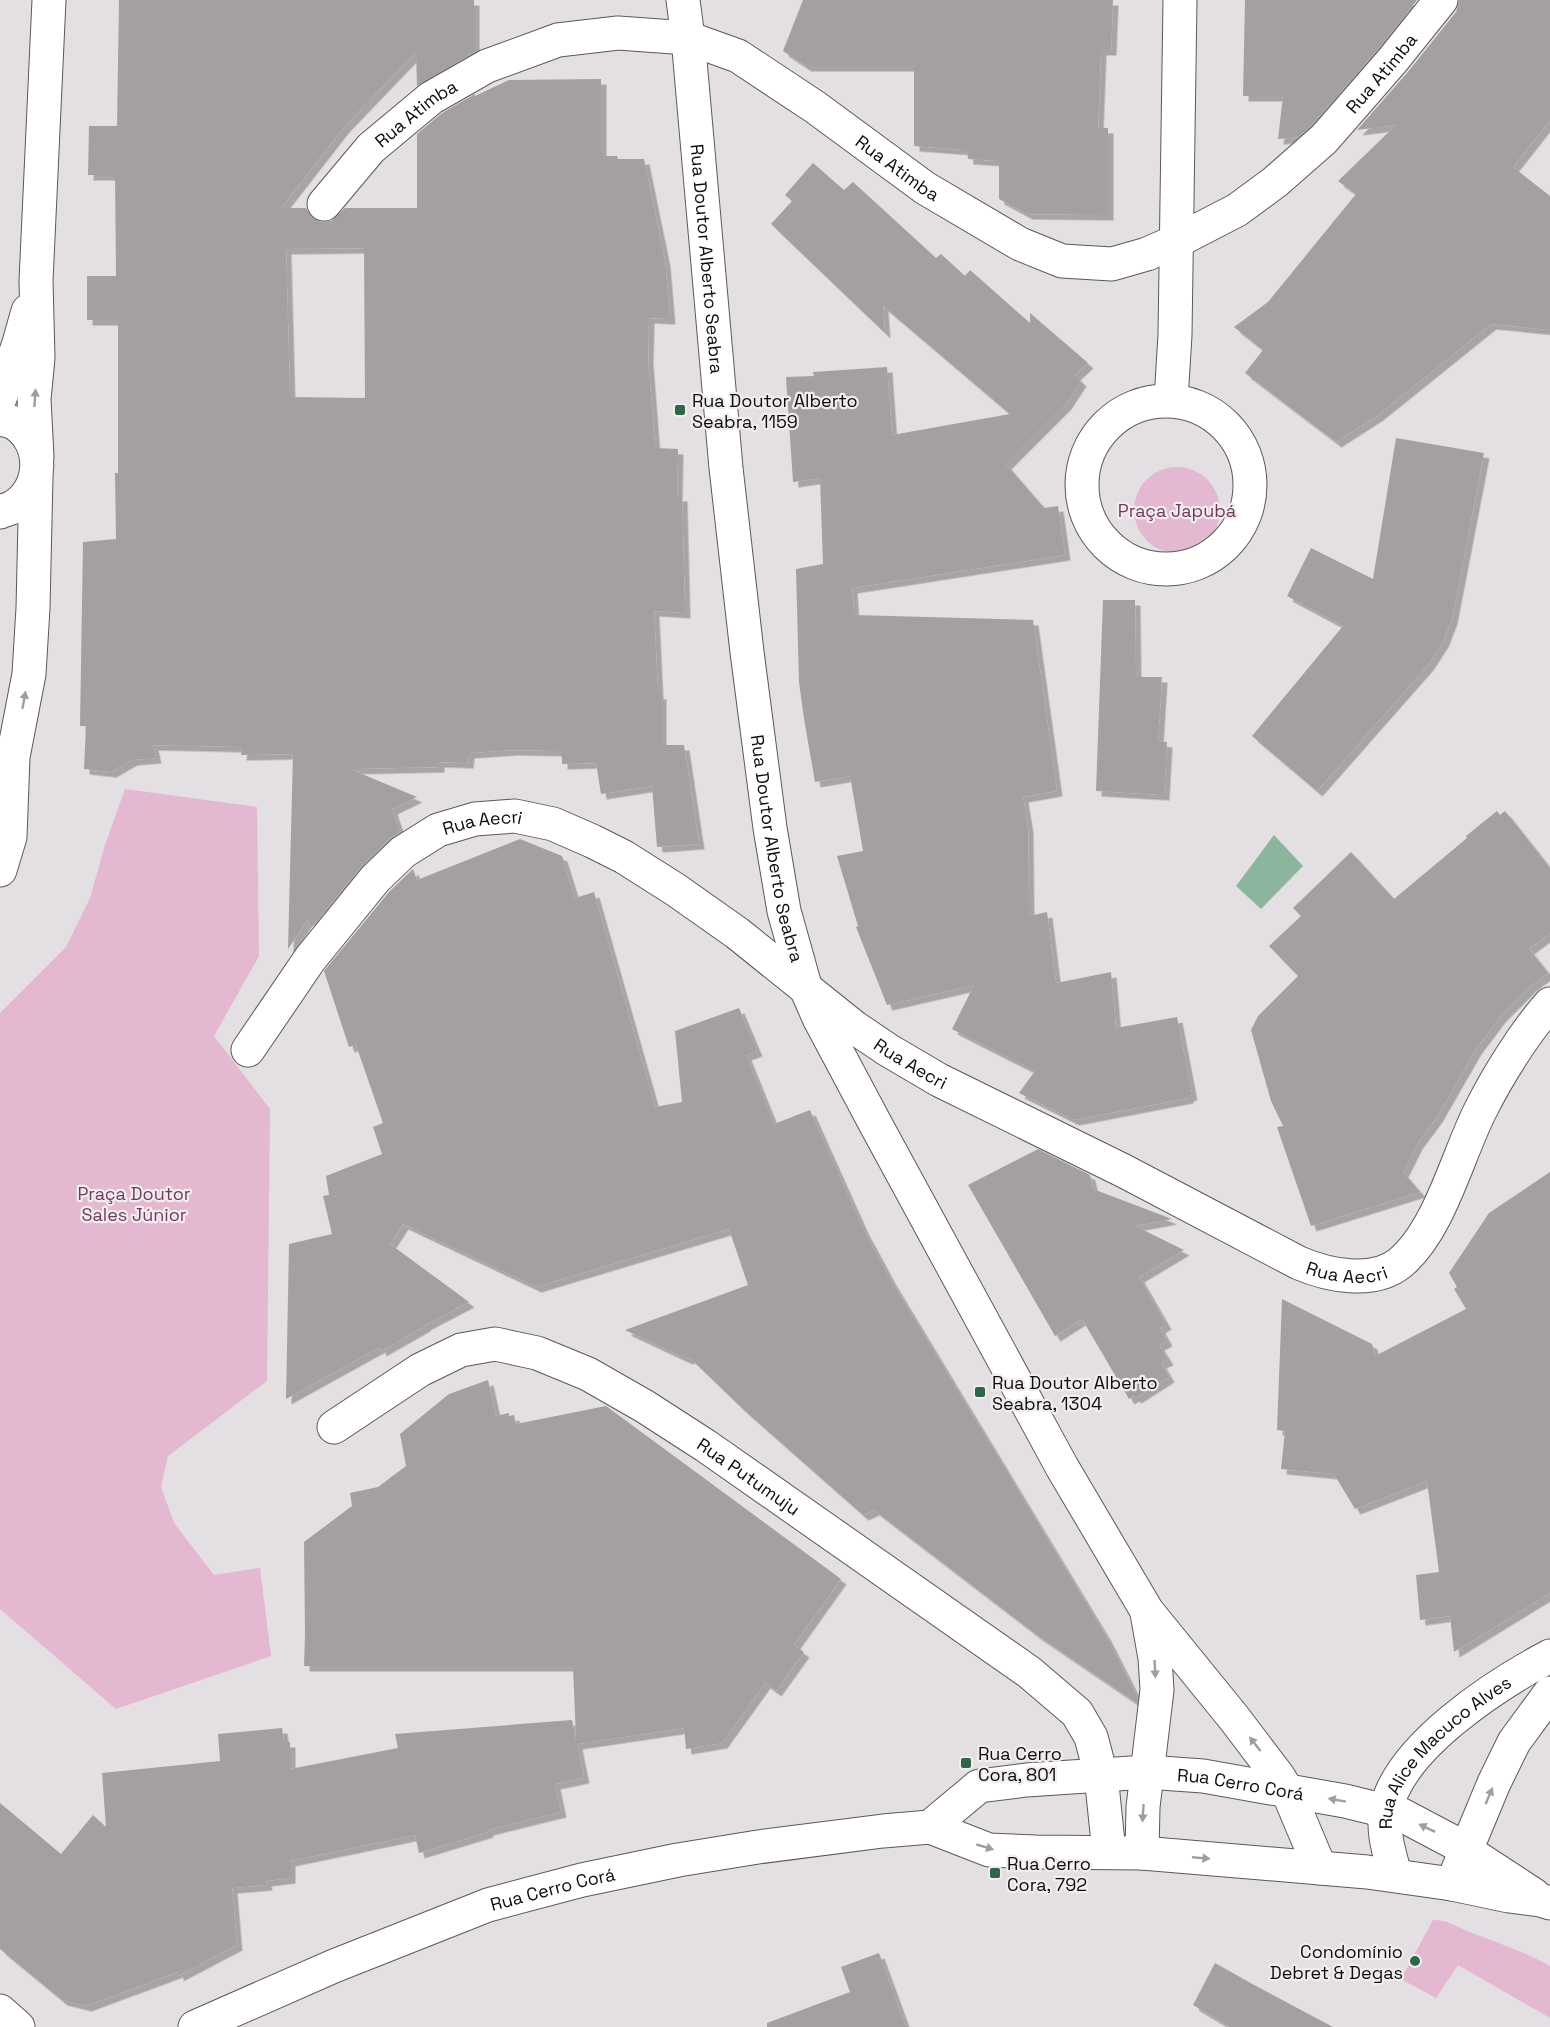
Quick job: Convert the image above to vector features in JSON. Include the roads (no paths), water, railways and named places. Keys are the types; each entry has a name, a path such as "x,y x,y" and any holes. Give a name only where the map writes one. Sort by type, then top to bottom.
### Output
{"street":[{"path":"0,870 10,837 13,757 28,674 33,608 37,467 34,399 38,358 36,280 49,0"},
{"name":"Rua Doutor Alberto Seabra","path":"683,0 724,445 747,652 770,828 784,911 805,986 819,1018 871,1116 1062,1467 1147,1611 1260,1750 1288,1792 1320,1868"},
{"path":"1171,400 1175,334 1180,0"},
{"name":"Rua Atimba","path":"324,204 371,148 431,98 487,66 558,40 618,33 688,38 738,56 815,107 924,188 1020,244 1062,261 1112,264 1147,254 1177,241 1237,210 1275,182 1324,139 1441,0"},
{"path":"0,398 20,343 36,280"},
{"path":"1171,400 1191,404 1220,419 1241,444 1251,476 1248,508 1232,538 1207,559 1176,569 1142,566 1113,551 1092,526 1082,494 1086,461 1101,432 1127,411 1158,401 1171,400"},
{"path":"0,419 14,423 29,438 37,467 28,494 14,507 0,512"},
{"path":"0,725 13,757"},
{"name":"Rua Aecri","path":"248,1050 310,959 375,879 403,852 438,830 475,819 515,816 553,824 624,857 737,933 854,1027 939,1080 1124,1171 1299,1263 1321,1272 1348,1276 1374,1274 1398,1265 1420,1243 1445,1194 1480,1112 1505,1066 1550,1004"},
{"name":"Rua Putumuju","path":"334,1426 420,1370 461,1350 495,1344 537,1353 588,1374 644,1406 705,1446 1029,1672 1077,1713 1091,1737 1101,1775 1109,1852"},
{"name":"Rua Doutor Alberto Seabra","path":"1142,1853 1143,1807 1156,1690 1155,1658 1147,1611"},
{"name":"Rua Alice Macuco Alves","path":"1395,1875 1387,1839 1386,1811 1390,1796 1410,1762 1464,1712 1497,1688 1550,1656"},
{"name":"Rua Alice Macuco Alves","path":"1452,1884 1514,1742 1550,1693"},
{"name":"Rua Cerro Corá","path":"930,1827 979,1786 1026,1780 1147,1772 1203,1776 1345,1801 1402,1815 1466,1850 1545,1901"},
{"name":"Rua Cerro Corá","path":"195,2027 334,1965 488,1905 582,1880 678,1860 836,1836 930,1827 989,1850 1142,1853 1320,1868 1395,1875 1452,1884 1516,1898 1545,1901"},
{"path":"0,2011 18,2027"}],"place":[{"name":"Rua Doutor Alberto Seabra, 1159","path":"680,410"},
{"name":"Rua Doutor Alberto Seabra, 1304","path":"980,1392"},
{"name":"Rua Cerro Cora, 801","path":"966,1763"},
{"name":"Rua Cerro Cora, 792","path":"995,1873"},
{"name":"Condomínio Debret & Degas","path":"1415,1961"}],"park label":[{"name":"Praça Japubá","path":"1177,510"},
{"name":"Praça Doutor Sales Júnior","path":"134,1203"}]}
